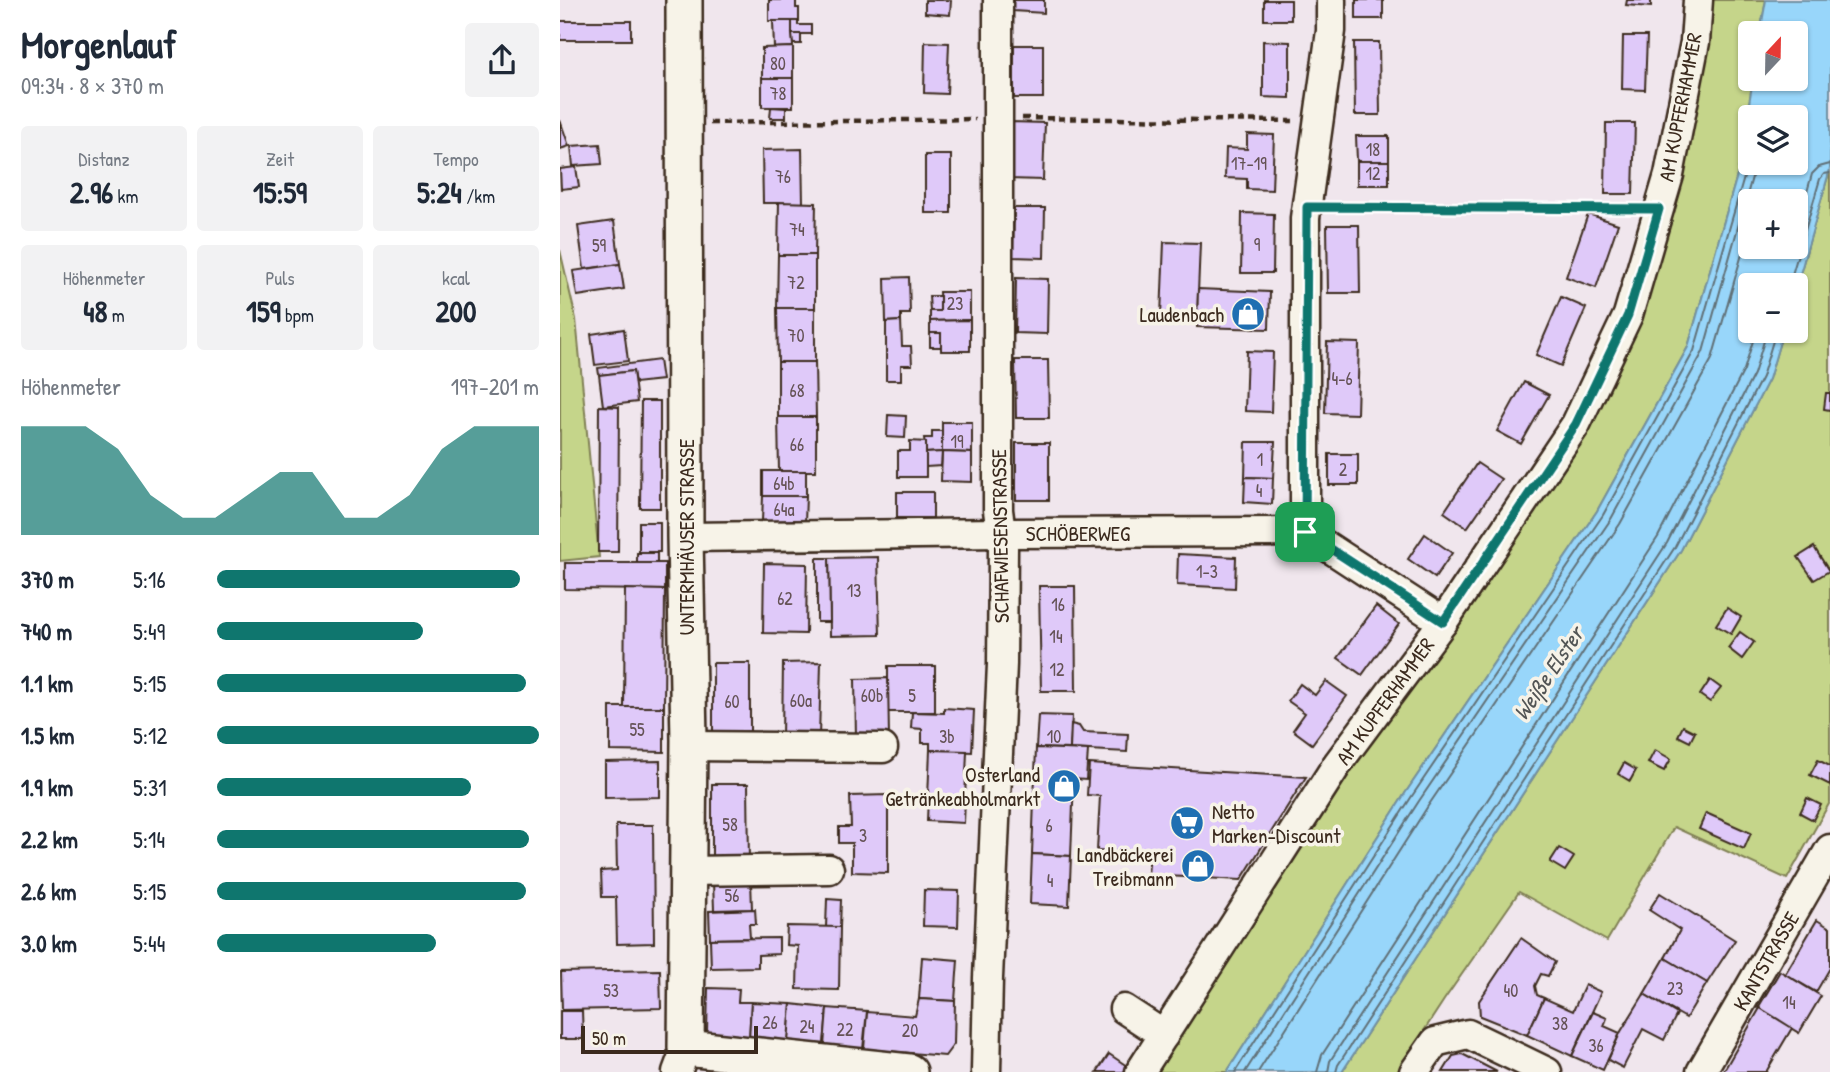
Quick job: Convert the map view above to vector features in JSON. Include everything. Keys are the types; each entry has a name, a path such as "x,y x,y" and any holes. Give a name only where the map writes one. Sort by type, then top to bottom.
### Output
{"main road":[{"name":"UNTERMHÄUSER STRASSE","path":"681,1060 688,871 689,746 685,537 684,0"},
{"path":"681,1060 909,1072"}],"street":[{"name":"SCHAFWIESENSTRASSE","path":"986,1072 1002,664 1003,548 998,510 998,0"},
{"path":"1331,0 1331,31 1307,207 1305,532 1443,622"},
{"name":"AM KUPFERHAMMER","path":"1140,1072 1338,763 1443,622 1576,424 1628,315 1669,175 1695,42 1698,0"},
{"name":"SCHÖBERWEG","path":"685,537 1305,532"},
{"path":"689,746 883,748"},
{"name":"KANTSTRASSE","path":"1701,1072 1818,897 1830,849"},
{"path":"688,871 828,869"},
{"path":"1124,1009 1164,1035"},
{"path":"1414,1072 1435,1042 1468,1034 1546,1072"}],"path":[{"path":"1307,207 1659,209"}],"green space":[{"path":"1705,0 1766,0 1762,21 1738,21 1738,91 1751,91 1749,105 1738,105 1738,172 1688,347 1597,511 1406,792 1227,1072 1153,1072 1344,771 1589,423"},
{"path":"1830,169 1830,802 1787,879 1674,827 1607,941 1519,892 1397,1072 1342,1072 1681,550 1769,379 1780,343 1808,343 1808,273 1800,273 1804,259 1808,259 1808,246"},
{"path":"560,250 576,319 599,557 560,561"}],"water":[{"name":"Weiße Elster","path":"1766,0 1830,0 1830,169 1808,246 1808,189 1738,189 1738,259 1804,259 1800,273 1738,273 1738,343 1780,343 1769,379 1681,550 1342,1072 1227,1072 1406,792 1597,511 1688,347 1738,172 1738,175 1808,175 1808,105 1749,105 1751,91 1808,91 1808,21 1762,21"}],"building":[{"path":"769,0 796,0 799,21 769,21"},
{"path":"925,0 951,0 950,15 925,13"},
{"path":"1013,0 1044,0 1044,13 1013,11"},
{"path":"1264,0 1291,0 1291,20 1264,20"},
{"path":"1356,0 1383,0 1383,19 1356,19"},
{"path":"1627,0 1651,0 1651,7 1626,5"},
{"path":"560,21 631,21 631,40 560,40"},
{"path":"773,21 792,21 793,47 774,48"},
{"path":"792,21 798,21 798,25 811,25 811,34 792,34"},
{"path":"792,34 801,34 801,44 793,44"},
{"path":"1623,36 1647,36 1645,90 1622,89"},
{"path":"1263,41 1290,42 1290,98 1263,97"},
{"path":"925,42 949,43 947,94 924,93"},
{"path":"1354,42 1379,42 1380,115 1355,115"},
{"path":"1014,45 1043,45 1043,98 1014,98"},
{"path":"793,47 793,78 762,78 762,48"},
{"path":"762,78 793,78 793,107 762,107"},
{"path":"771,107 786,108 786,118 770,118"},
{"path":"560,120 569,146 560,149"},
{"path":"1011,122 1045,123 1043,180 1009,179"},
{"path":"1606,123 1635,123 1633,194 1605,194"},
{"path":"1247,134 1274,135 1272,190 1247,189 1247,179 1225,178 1226,148 1247,149"},
{"path":"1356,136 1389,136 1389,161 1357,161"},
{"path":"600,144 602,164 573,166 571,146"},
{"path":"802,149 803,203 763,203 762,150"},
{"path":"925,155 951,155 951,213 925,213"},
{"path":"1357,161 1389,161 1389,185 1357,185"},
{"path":"576,167 579,187 561,189 560,169"},
{"path":"779,202 816,203 815,255 778,255"},
{"path":"1014,208 1045,208 1044,258 1013,257"},
{"path":"1242,213 1274,214 1273,273 1241,273"},
{"path":"1588,214 1618,224 1596,288 1566,277"},
{"path":"614,221 620,264 584,269 578,226"},
{"path":"1327,225 1359,225 1360,293 1328,293"},
{"path":"1164,242 1200,243 1197,318 1161,316"},
{"path":"778,255 815,255 815,308 777,308"},
{"path":"620,264 624,289 577,296 573,271"},
{"path":"909,277 910,314 901,314 901,321 886,322 885,278"},
{"path":"1016,278 1048,279 1047,334 1015,333"},
{"path":"1198,289 1270,292 1269,329 1197,327"},
{"path":"939,292 970,292 970,320 930,321 930,311 940,311"},
{"path":"929,296 940,296 940,311 930,311"},
{"path":"1561,297 1586,308 1561,366 1536,355"},
{"path":"777,308 815,308 815,362 778,362"},
{"path":"970,320 970,351 941,351 941,333 930,333 930,321"},
{"path":"901,321 902,346 911,346 912,365 901,365 901,380 886,380 886,322"},
{"path":"624,329 628,361 595,365 591,334"},
{"path":"930,333 941,333 941,347 930,347"},
{"path":"1327,342 1359,343 1357,414 1325,413"},
{"path":"1247,351 1273,352 1271,412 1245,411"},
{"path":"659,360 662,380 635,383 633,371 599,375 598,368"},
{"path":"1015,360 1048,360 1049,418 1016,418"},
{"path":"778,362 815,362 816,417 778,417"},
{"path":"633,371 637,402 603,406 599,375"},
{"path":"1524,382 1549,395 1521,444 1497,431"},
{"path":"1826,393 1830,393 1830,410 1824,409"},
{"path":"641,401 660,401 660,508 640,508"},
{"path":"599,406 619,407 618,552 598,552"},
{"path":"888,415 906,416 905,438 887,437"},
{"path":"778,417 816,417 816,471 779,471"},
{"path":"942,422 972,422 972,453 942,452"},
{"path":"932,431 942,431 942,452 926,453 924,438 932,438"},
{"path":"910,441 926,442 926,477 898,477 898,451 910,451"},
{"path":"1246,442 1275,442 1273,478 1245,477"},
{"path":"1016,443 1049,443 1049,500 1016,500"},
{"path":"942,452 972,453 972,482 941,481"},
{"path":"942,452 941,466 926,467 926,453"},
{"path":"1329,454 1358,454 1358,485 1329,485"},
{"path":"1477,463 1501,479 1467,528 1444,512"},
{"path":"763,471 806,471 806,496 763,496"},
{"path":"1245,477 1273,478 1272,504 1244,502"},
{"path":"897,492 933,492 933,518 897,518"},
{"path":"763,496 806,496 805,523 762,521"},
{"path":"639,522 660,522 660,552 639,552"},
{"path":"1425,534 1452,553 1435,578 1408,559"},
{"path":"1814,547 1829,571 1814,580 1798,557"},
{"path":"637,553 657,553 657,563 637,563"},
{"path":"1178,554 1236,557 1235,588 1177,585"},
{"path":"878,557 880,635 830,636 829,558"},
{"path":"817,558 829,558 830,622 817,622"},
{"path":"565,563 665,563 665,590 565,589"},
{"path":"764,563 807,564 806,634 763,633"},
{"path":"1039,586 1075,586 1076,691 1041,691"},
{"path":"625,589 665,590 664,707 624,707"},
{"path":"1376,606 1399,624 1362,675 1338,658"},
{"path":"1727,608 1741,617 1731,634 1716,625"},
{"path":"1740,632 1754,642 1742,659 1728,648"},
{"path":"821,662 819,738 782,738 783,663"},
{"path":"713,663 750,663 750,738 713,738"},
{"path":"888,666 935,666 935,712 888,712"},
{"path":"888,678 889,738 856,738 855,679"},
{"path":"1710,680 1721,688 1710,702 1700,695"},
{"path":"1326,681 1347,696 1312,744 1293,730 1305,713 1288,701 1300,684 1315,695"},
{"path":"610,707 664,707 664,752 610,751"},
{"path":"944,708 974,710 972,752 930,750 930,743 922,743 922,729 911,728 912,712 944,713"},
{"path":"1038,715 1072,716 1070,749 1036,748"},
{"path":"1071,724 1079,726 1083,732 1128,734 1127,752 1070,749"},
{"path":"1683,726 1695,732 1690,742 1678,736"},
{"path":"1036,748 1088,750 1086,780 1074,779 1071,856 1032,854"},
{"path":"930,750 967,751 964,823 927,821"},
{"path":"1655,750 1671,759 1664,771 1648,763"},
{"path":"1818,760 1830,766 1830,785 1810,775"},
{"path":"660,761 660,797 605,798 605,762"},
{"path":"1624,763 1636,770 1630,781 1618,774"},
{"name":"Netto Marken-Discount","path":"1089,764 1306,777 1241,880 1148,875 1150,853 1097,851 1100,796 1087,795"},
{"path":"712,784 748,784 749,863 712,863"},
{"path":"888,795 888,873 852,872 852,843 839,843 839,827 851,827 850,796"},
{"path":"1807,798 1821,805 1813,820 1800,813"},
{"path":"1706,813 1751,833 1744,849 1699,829"},
{"path":"616,825 653,825 654,943 617,944 616,897 602,897 601,871 617,870"},
{"path":"1559,848 1574,857 1565,871 1550,862"},
{"path":"1032,854 1071,856 1069,906 1030,904"},
{"path":"751,880 752,909 714,910 713,881"},
{"path":"924,890 959,891 958,927 923,926"},
{"path":"1660,893 1735,940 1707,983 1665,958 1680,930 1649,910"},
{"path":"827,899 841,900 840,927 826,927"},
{"path":"755,909 756,924 749,924 750,938 710,939 709,911"},
{"path":"1817,920 1830,928 1830,968 1816,992 1785,974"},
{"path":"787,926 840,927 839,990 797,989 798,946 786,945"},
{"path":"779,938 779,954 758,955 758,967 711,968 710,939"},
{"path":"1521,938 1555,962 1548,976 1541,974 1535,986 1537,995 1544,998 1527,1035 1480,1016 1479,1001"},
{"path":"922,957 958,960 955,1001 919,999"},
{"path":"1665,958 1707,983 1686,1018 1644,994"},
{"path":"660,970 661,1008 562,1010 561,972"},
{"path":"1780,971 1821,996 1799,1033 1758,1008"},
{"path":"1585,985 1601,992 1572,1056 1527,1035 1544,998 1573,1011"},
{"path":"708,988 739,989 738,1002 751,1002 749,1041 717,1039 707,1032"},
{"path":"1644,994 1677,1014 1664,1040 1643,1029 1623,1068 1608,1060 1620,1033"},
{"path":"919,999 955,1001 954,1044 945,1056 864,1049 867,1012 915,1016"},
{"path":"751,1002 791,1004 788,1043 749,1041"},
{"path":"791,1004 827,1008 824,1046 788,1043"},
{"path":"827,1008 867,1011 863,1049 824,1046"},
{"path":"1760,1008 1792,1028 1766,1072 1723,1072"},
{"path":"560,1011 582,1011 583,1039 560,1039"},
{"path":"1593,1012 1607,1018 1604,1026 1620,1033 1603,1070 1572,1056"},
{"path":"1109,1054 1127,1066 1124,1072 1097,1072"},
{"path":"1462,1054 1497,1072 1443,1072 1453,1056"}],"place":[{"name":"Laudenbach","path":"1248,314"},
{"name":"Osterland Getränkeabholmarkt","path":"1064,786"},
{"name":"Netto Marken-Discount","path":"1187,823"},
{"name":"Landbäckerei Treibmann","path":"1198,866"}],"route":[{"path":"1307,207 1659,209 1628,315 1576,424 1443,622 1305,532 1307,207"}]}
